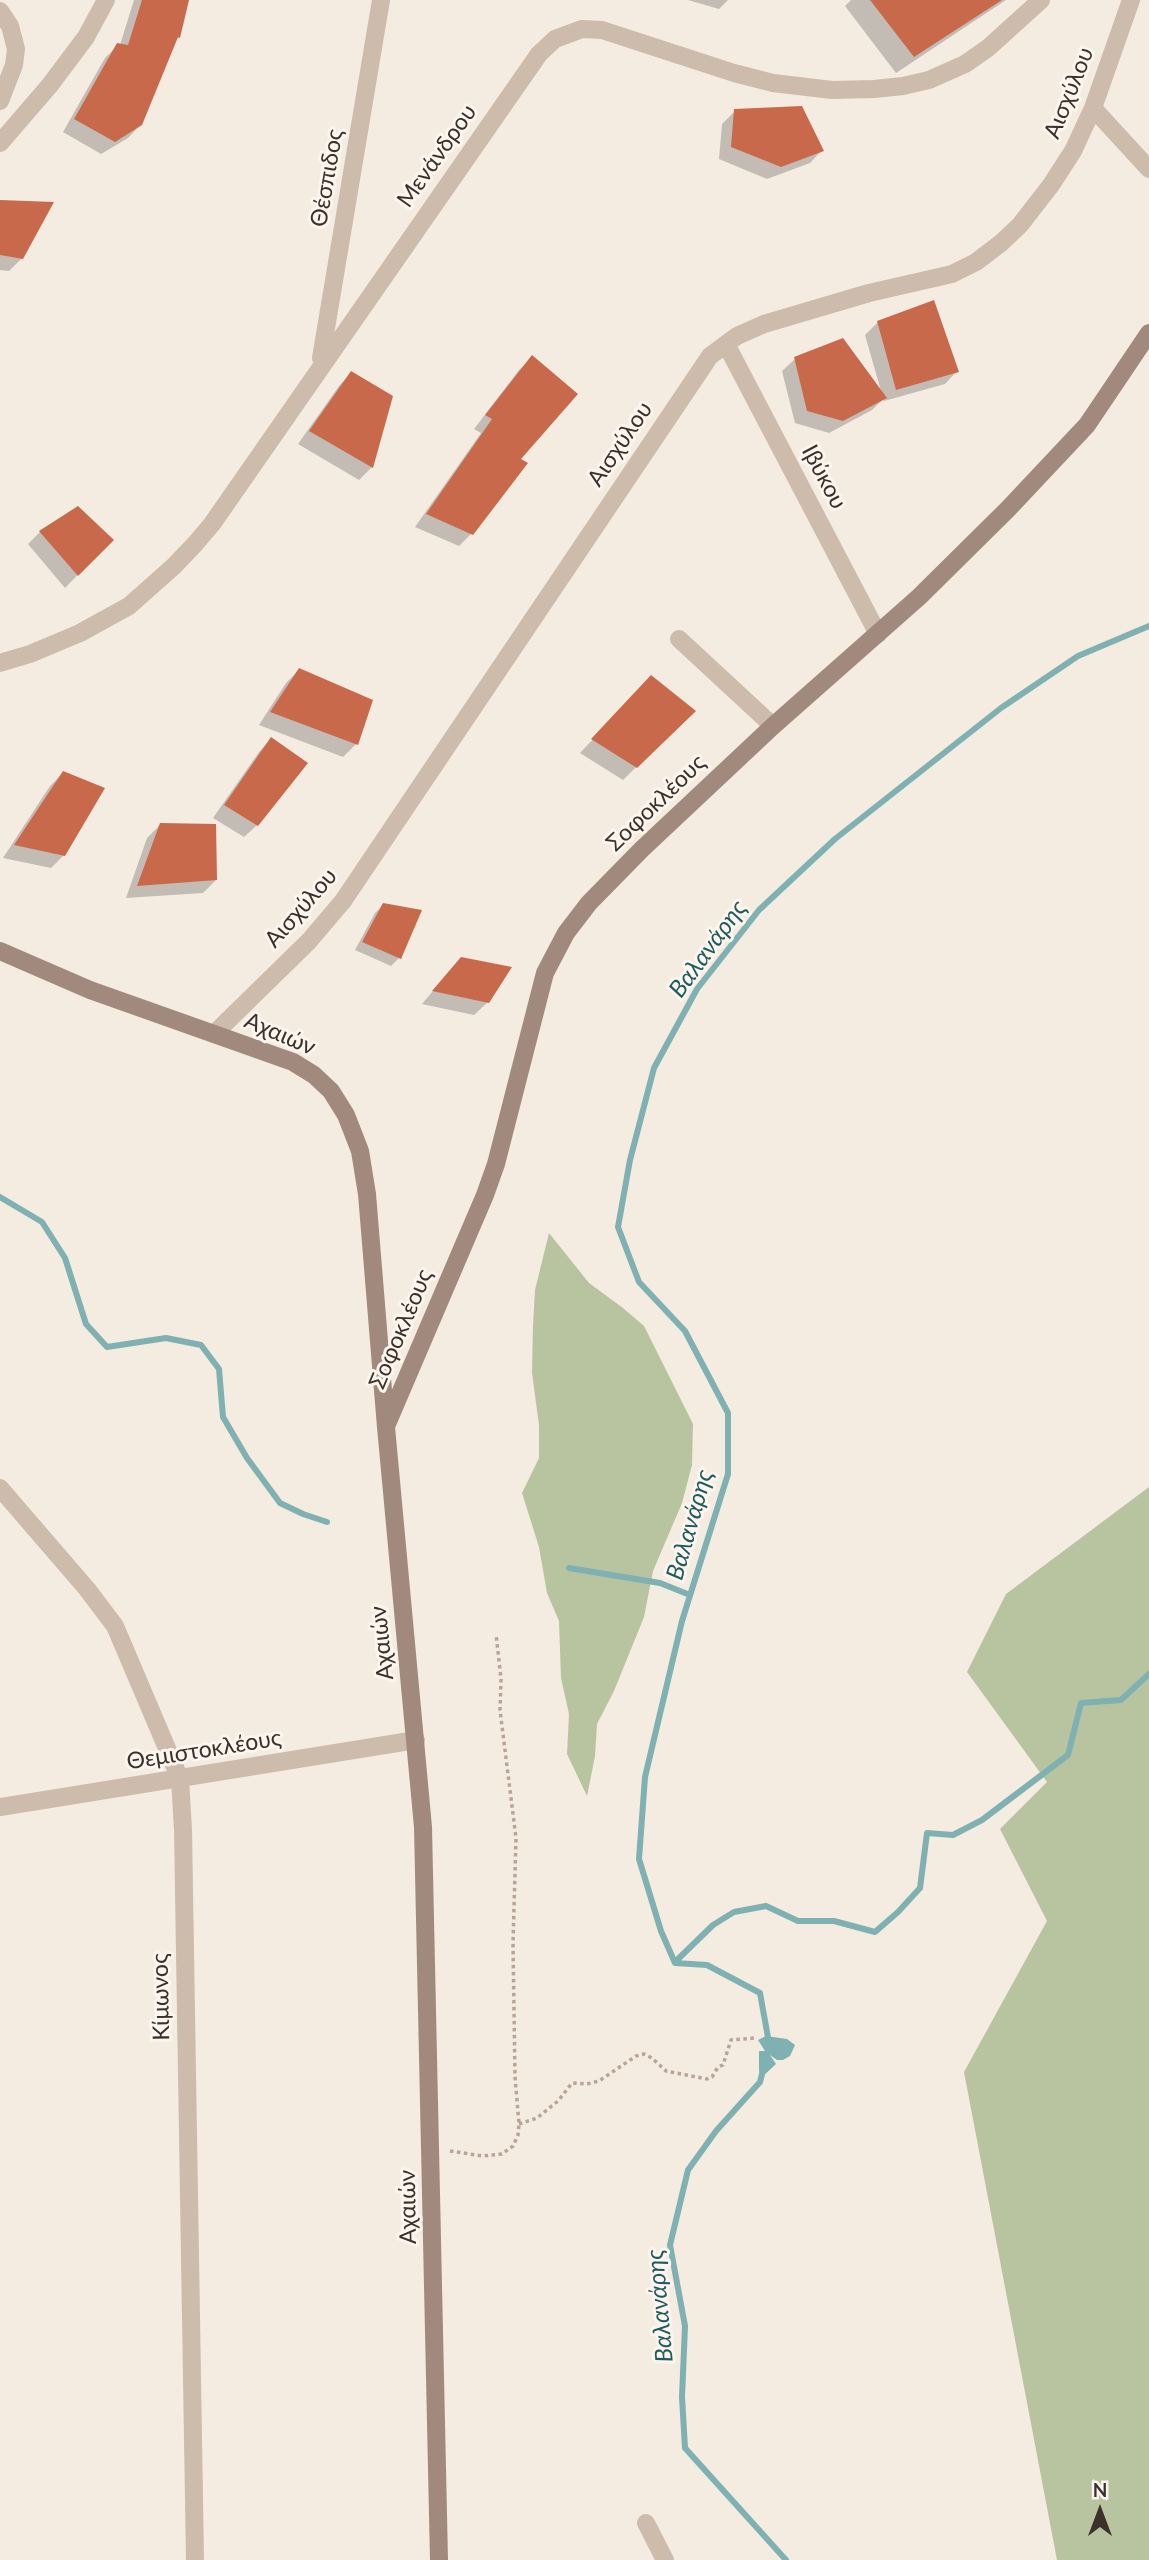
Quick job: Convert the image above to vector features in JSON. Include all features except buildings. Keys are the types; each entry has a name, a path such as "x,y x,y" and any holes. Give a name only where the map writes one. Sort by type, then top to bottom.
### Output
{"main road":[{"name":"Σοφοκλέους","path":"386,1427 485,1195 496,1164 541,987 558,945 589,904 642,849 773,726 919,597 1008,509 1087,425 1149,333"},
{"name":"Αχαιών","path":"0,951 90,990 293,1062 314,1075 331,1091 352,1128 360,1151 368,1194 386,1427 424,1841 439,2560"}],"street":[{"path":"0,143 86,37 106,0"},
{"name":"Θέσπιδος","path":"320,365 382,0"},
{"name":"Μενάνδρου","path":"0,663 30,654 90,628 129,606 158,581 212,524 320,365 539,54 563,35 582,29 602,30 773,83 832,90 874,89 929,80 965,64 988,48 1041,0"},
{"name":"Αισχύλου","path":"214,1034 309,942 343,901 710,356 751,329 788,316 903,284 953,274 976,262 1020,225 1073,151 1093,108 1131,0"},
{"path":"0,11 10,26 16,49 14,65 0,101"},
{"path":"1093,108 1149,169"},
{"name":"Ιβύκου","path":"726,344 878,634"},
{"path":"679,639 773,726"},
{"name":"Κίμωνος","path":"0,1488 87,1589 115,1626 180,1779 195,2560"},
{"name":"Θεμιστοκλέους","path":"0,1807 416,1740"},
{"path":"646,2523 665,2560"}],"path":[{"path":"431,2138 450,2151 483,2156 502,2154 513,2146 518,2135 513,1943 516,1838 500,1710 501,1679 496,1634"},
{"path":"519,2124 537,2118 558,2101 572,2083 587,2084 599,2081 636,2056 643,2054 666,2071 707,2079 723,2065 731,2040 755,2038"}],"green space":[{"path":"549,1233 589,1283 644,1326 693,1424 692,1465 682,1503 653,1571 644,1617 614,1691 597,1724 595,1756 587,1796 567,1754 569,1714 561,1678 559,1621 547,1593 539,1547 522,1493 539,1458 539,1425 532,1373 533,1324 535,1290"},
{"path":"1149,1487 1149,2560 1057,2560 964,2072 1047,1921 1000,1829 1047,1782 967,1672 1006,1594"}],"water":[{"path":"766,2036 787,2039 795,2045 790,2056 783,2060 777,2060 770,2055 776,2064 761,2078 759,2051 765,2051 758,2040"}],"waterway":[{"name":"Βαλανάρης","path":"769,2043 760,1993 707,1965 675,1963 661,1931 639,1859 645,1777 682,1621 728,1474 728,1413 685,1331 639,1282 618,1227 630,1160 654,1068 697,989 759,910 835,839 1001,708 1078,656 1149,626"},
{"path":"0,1197 42,1222 65,1258 86,1324 107,1347 166,1338 201,1345 219,1369 223,1417 247,1458 280,1503 327,1522"},
{"path":"569,1568 660,1583 690,1595"},
{"path":"675,1962 713,1925 734,1912 766,1906 798,1921 834,1921 875,1932 920,1888 927,1833 953,1835 982,1820 1068,1755 1081,1703 1121,1700 1149,1674"},
{"name":"Βαλανάρης","path":"763,2070 760,2082 716,2131 688,2170 670,2245 685,2326 682,2397 685,2448 786,2560"}]}
